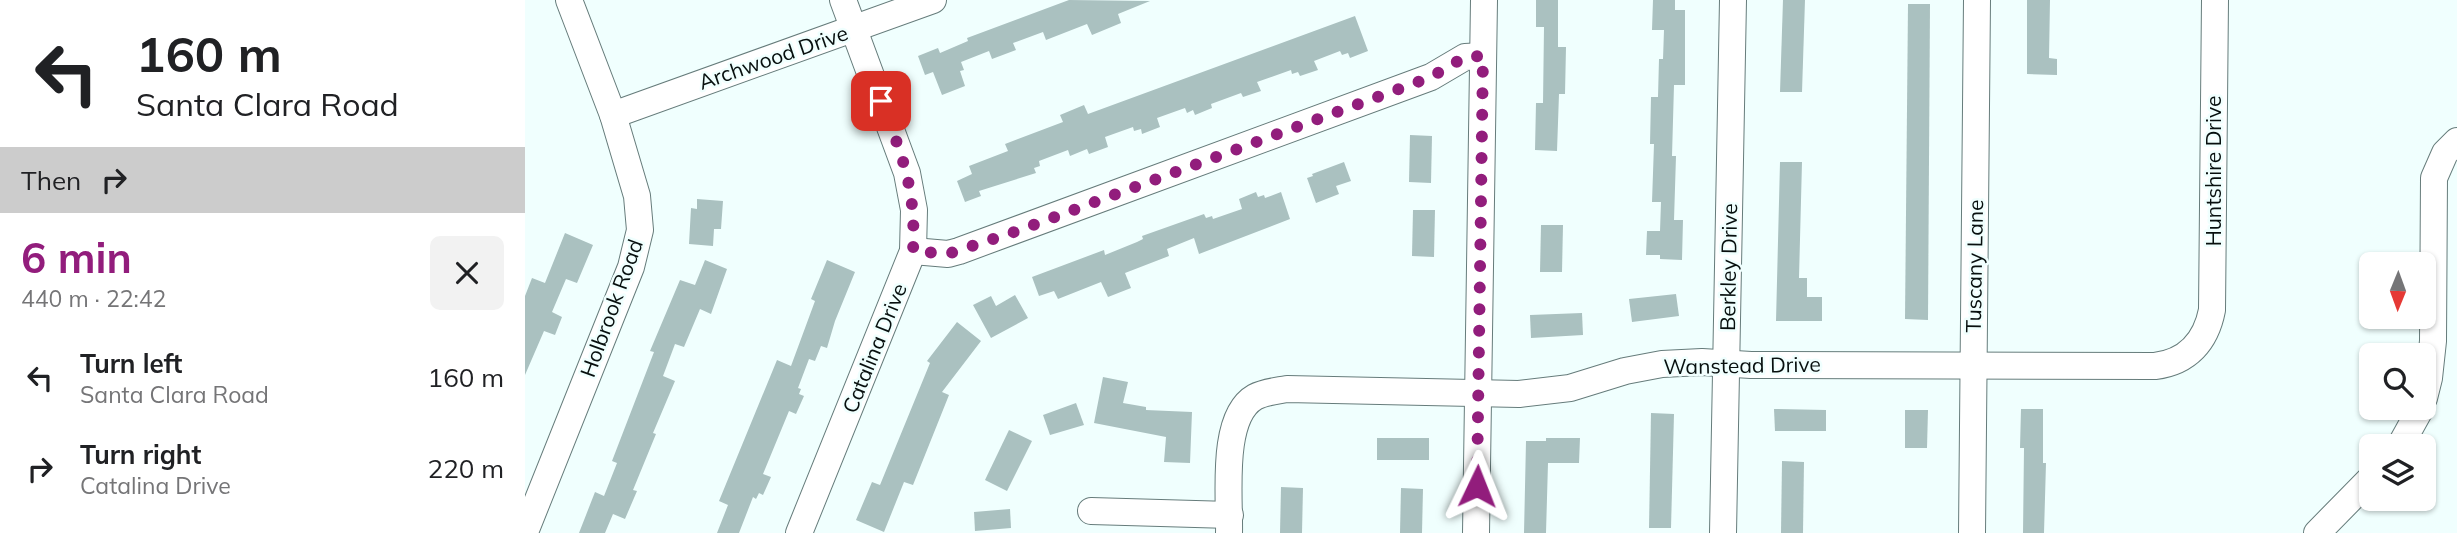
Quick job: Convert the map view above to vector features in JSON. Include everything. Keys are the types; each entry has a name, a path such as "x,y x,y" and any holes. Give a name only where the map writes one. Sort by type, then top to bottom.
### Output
{"street":[{"name":"Holbrook Road","path":"525,532 631,267 638,243 640,220 637,196 613,115 569,0"},
{"name":"Catalina Drive","path":"799,533 913,251 914,210 907,173 843,0"},
{"name":"Archwood Drive","path":"613,115 933,0"},
{"path":"1476,533 1484,0"},
{"name":"Berkley Drive","path":"1723,533 1733,0"},
{"name":"Tuscany Lane","path":"1972,533 1977,0"},
{"name":"Huntshire Drive","path":"2202,341 2212,310 2215,0"},
{"path":"913,251 948,254 959,251 1431,77 1465,57 1483,56"},
{"path":"2433,343 2434,178 2445,152 2457,141"},
{"name":"Wanstead Drive","path":"1229,524 1232,433 1235,420 1252,398 1263,393 1287,389 1520,394 1570,388 1625,370 1662,364 1702,362 2155,366 2176,361 2202,341"},
{"path":"2317,533 2359,490"},
{"path":"1091,511 1229,524"}],"building":[{"path":"1069,0 1150,1 1118,14 1121,23 1092,35 1087,24 1046,40 1043,32 1013,43 1016,50 992,59 989,51 961,62 964,70 960,71 965,86 942,95 933,72 925,75 918,56 938,48 940,53 968,41 967,38"},
{"path":"1536,0 1558,0 1558,47 1566,47 1565,94 1559,94 1557,151 1535,150 1536,103 1543,103 1544,27 1536,27"},
{"path":"1653,0 1675,0 1675,10 1685,10 1685,85 1674,85 1672,156 1676,156 1674,220 1683,220 1682,260 1646,255 1647,231 1660,231 1661,202 1652,202 1654,144 1650,144 1651,97 1658,97 1659,59 1663,59 1664,30 1652,30"},
{"path":"1783,0 1805,0 1802,92 1780,92"},
{"path":"2027,0 2050,0 2049,58 2057,59 2057,75 2027,74"},
{"path":"1908,4 1930,4 1928,320 1905,319"},
{"path":"1355,16 1368,51 1350,58 1348,53 1342,55 1340,51 1314,61 1318,70 1300,76 1298,72 1292,74 1291,70 1257,82 1261,91 1243,97 1241,93 1211,104 1212,108 1195,115 1193,110 1187,113 1185,108 1157,118 1160,127 1142,134 1141,129 1134,131 1133,127 1105,137 1108,147 1089,154 1087,149 1070,156 1068,150 1039,161 1040,166 1034,168 1036,173 979,191 981,196 965,202 957,181 972,174 969,166 1008,151 1005,144 1063,122 1060,115 1084,105 1088,114"},
{"path":"1410,135 1432,136 1431,183 1409,182"},
{"path":"1344,162 1351,181 1336,186 1339,194 1316,203 1307,178"},
{"path":"1780,162 1802,162 1799,278 1807,278 1807,297 1822,297 1822,321 1776,321"},
{"path":"1256,192 1258,197 1264,195 1265,198 1281,192 1290,219 1199,254 1194,238 1167,249 1169,256 1125,273 1131,288 1108,297 1101,282 1058,299 1054,291 1039,296 1032,277 1104,250 1105,255 1143,239 1142,236 1204,214 1206,218 1212,216 1213,219 1242,209 1239,199"},
{"path":"697,199 723,201 721,229 714,229 713,246 689,244 691,208 697,209"},
{"path":"1413,210 1435,210 1434,257 1412,256"},
{"path":"1541,225 1563,225 1562,272 1540,272"},
{"path":"565,233 593,245 577,283 566,279 552,312 562,317 555,335 544,331 525,375 525,296 532,278 545,283"},
{"path":"705,260 727,269 711,314 700,309 684,347 675,344 663,376 675,381 653,433 656,434 633,490 637,491 625,519 613,514 605,533 579,533 595,492 604,496 617,463 612,461 654,352 650,351 680,280 695,285"},
{"path":"827,260 855,272 827,348 821,346 815,361 809,359 798,388 801,389 799,394 804,396 796,414 789,411 763,474 771,477 763,495 759,493 756,499 753,497 739,533 717,533 728,505 719,501 777,360 791,366 815,301 811,299"},
{"path":"1676,294 1679,316 1632,322 1629,299"},
{"path":"1015,295 1028,318 991,338 973,305 991,296 996,306"},
{"path":"1582,313 1583,335 1531,338 1530,315"},
{"path":"957,322 981,341 942,392 949,395 913,485 904,482 884,532 856,520 872,482 880,485 930,363 927,361"},
{"path":"1103,377 1128,382 1123,403 1146,407 1146,410 1192,412 1190,463 1164,462 1166,437 1094,423"},
{"path":"1076,403 1084,425 1050,435 1043,415"},
{"path":"1774,409 1826,410 1826,431 1775,431"},
{"path":"2021,409 2043,409 2043,463 2046,463 2044,533 2023,533 2024,448 2020,448"},
{"path":"1905,410 1928,410 1927,448 1905,448"},
{"path":"1651,413 1674,414 1671,528 1649,528"},
{"path":"1009,430 1032,441 1007,491 985,480"},
{"path":"1377,438 1429,438 1429,460 1377,460"},
{"path":"1546,438 1580,438 1579,463 1548,463 1546,533 1524,533 1526,441 1546,441"},
{"path":"1782,461 1804,462 1803,533 1781,533"},
{"path":"1281,487 1303,488 1302,533 1280,533"},
{"path":"1401,488 1423,489 1422,533 1400,533"},
{"path":"1010,509 1011,528 975,531 974,512"}],"route":[{"path":"881,101 912,191 915,227 913,251 948,254 1017,231 1431,77 1465,57 1483,56 1477,486"}]}
